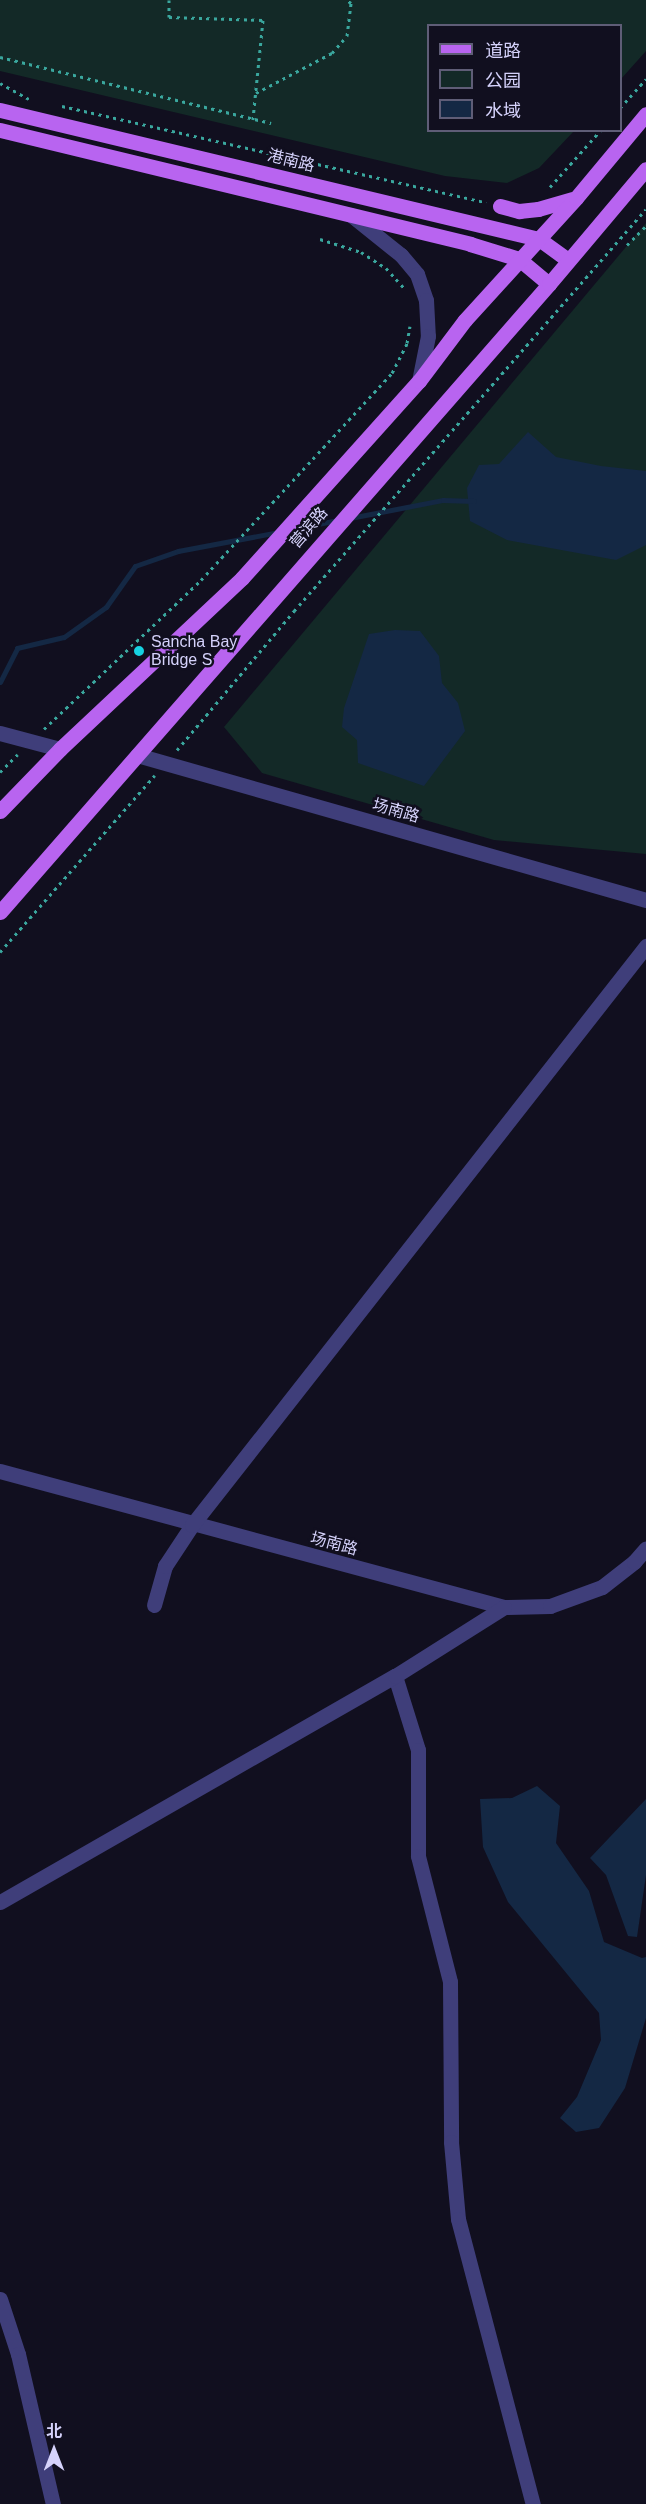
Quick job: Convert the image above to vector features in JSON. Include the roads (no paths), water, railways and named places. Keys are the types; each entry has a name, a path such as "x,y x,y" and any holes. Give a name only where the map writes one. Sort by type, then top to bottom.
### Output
{"main road":[{"name":"港南路","path":"0,110 539,239 568,260"},
{"name":"营滨路","path":"0,811 60,749 242,578 419,381 465,320 576,198 643,117"},
{"path":"0,130 470,244 519,259 549,284"},
{"name":"营滨路","path":"0,912 549,284 646,169"},
{"path":"500,206 519,211 538,209 576,198"}],"street":[{"path":"351,215 381,238 417,274 426,300 428,336 419,381"},
{"path":"2,733 60,749"},
{"name":"场南路","path":"137,755 646,900"},
{"path":"154,1605 165,1566 192,1525 646,946"},
{"name":"场南路","path":"0,1471 192,1525 504,1607 550,1606 602,1587 634,1562 646,1548"},
{"path":"0,1902 395,1676 504,1607"},
{"path":"395,1676 418,1750 418,1856 450,1982 451,2142 458,2219 533,2504"},
{"path":"0,2299 18,2354 53,2504"}],"water":[{"path":"528,432 556,457 601,466 646,471 646,545 616,560 507,540 470,521 467,488 479,465 499,464"},
{"path":"395,630 420,631 439,656 442,683 458,703 465,731 424,786 358,763 357,740 342,727 344,708 369,634"},
{"path":"537,1786 560,1806 556,1843 589,1891 604,1942 642,1958 646,1957 646,2018 625,2088 599,2128 576,2132 560,2118 577,2097 601,2040 599,2013 508,1902 483,1847 480,1799 512,1798"},
{"path":"646,1799 646,1875 637,1937 628,1936 606,1875 590,1858"}],"waterway":[{"path":"350,518 443,500 474,501"},
{"path":"292,529 338,520"},
{"path":"0,682 17,648 64,637 106,607 135,566 178,551 279,532"}],"place":[{"name":"Sancha Bay Bridge S","path":"139,651"}]}
